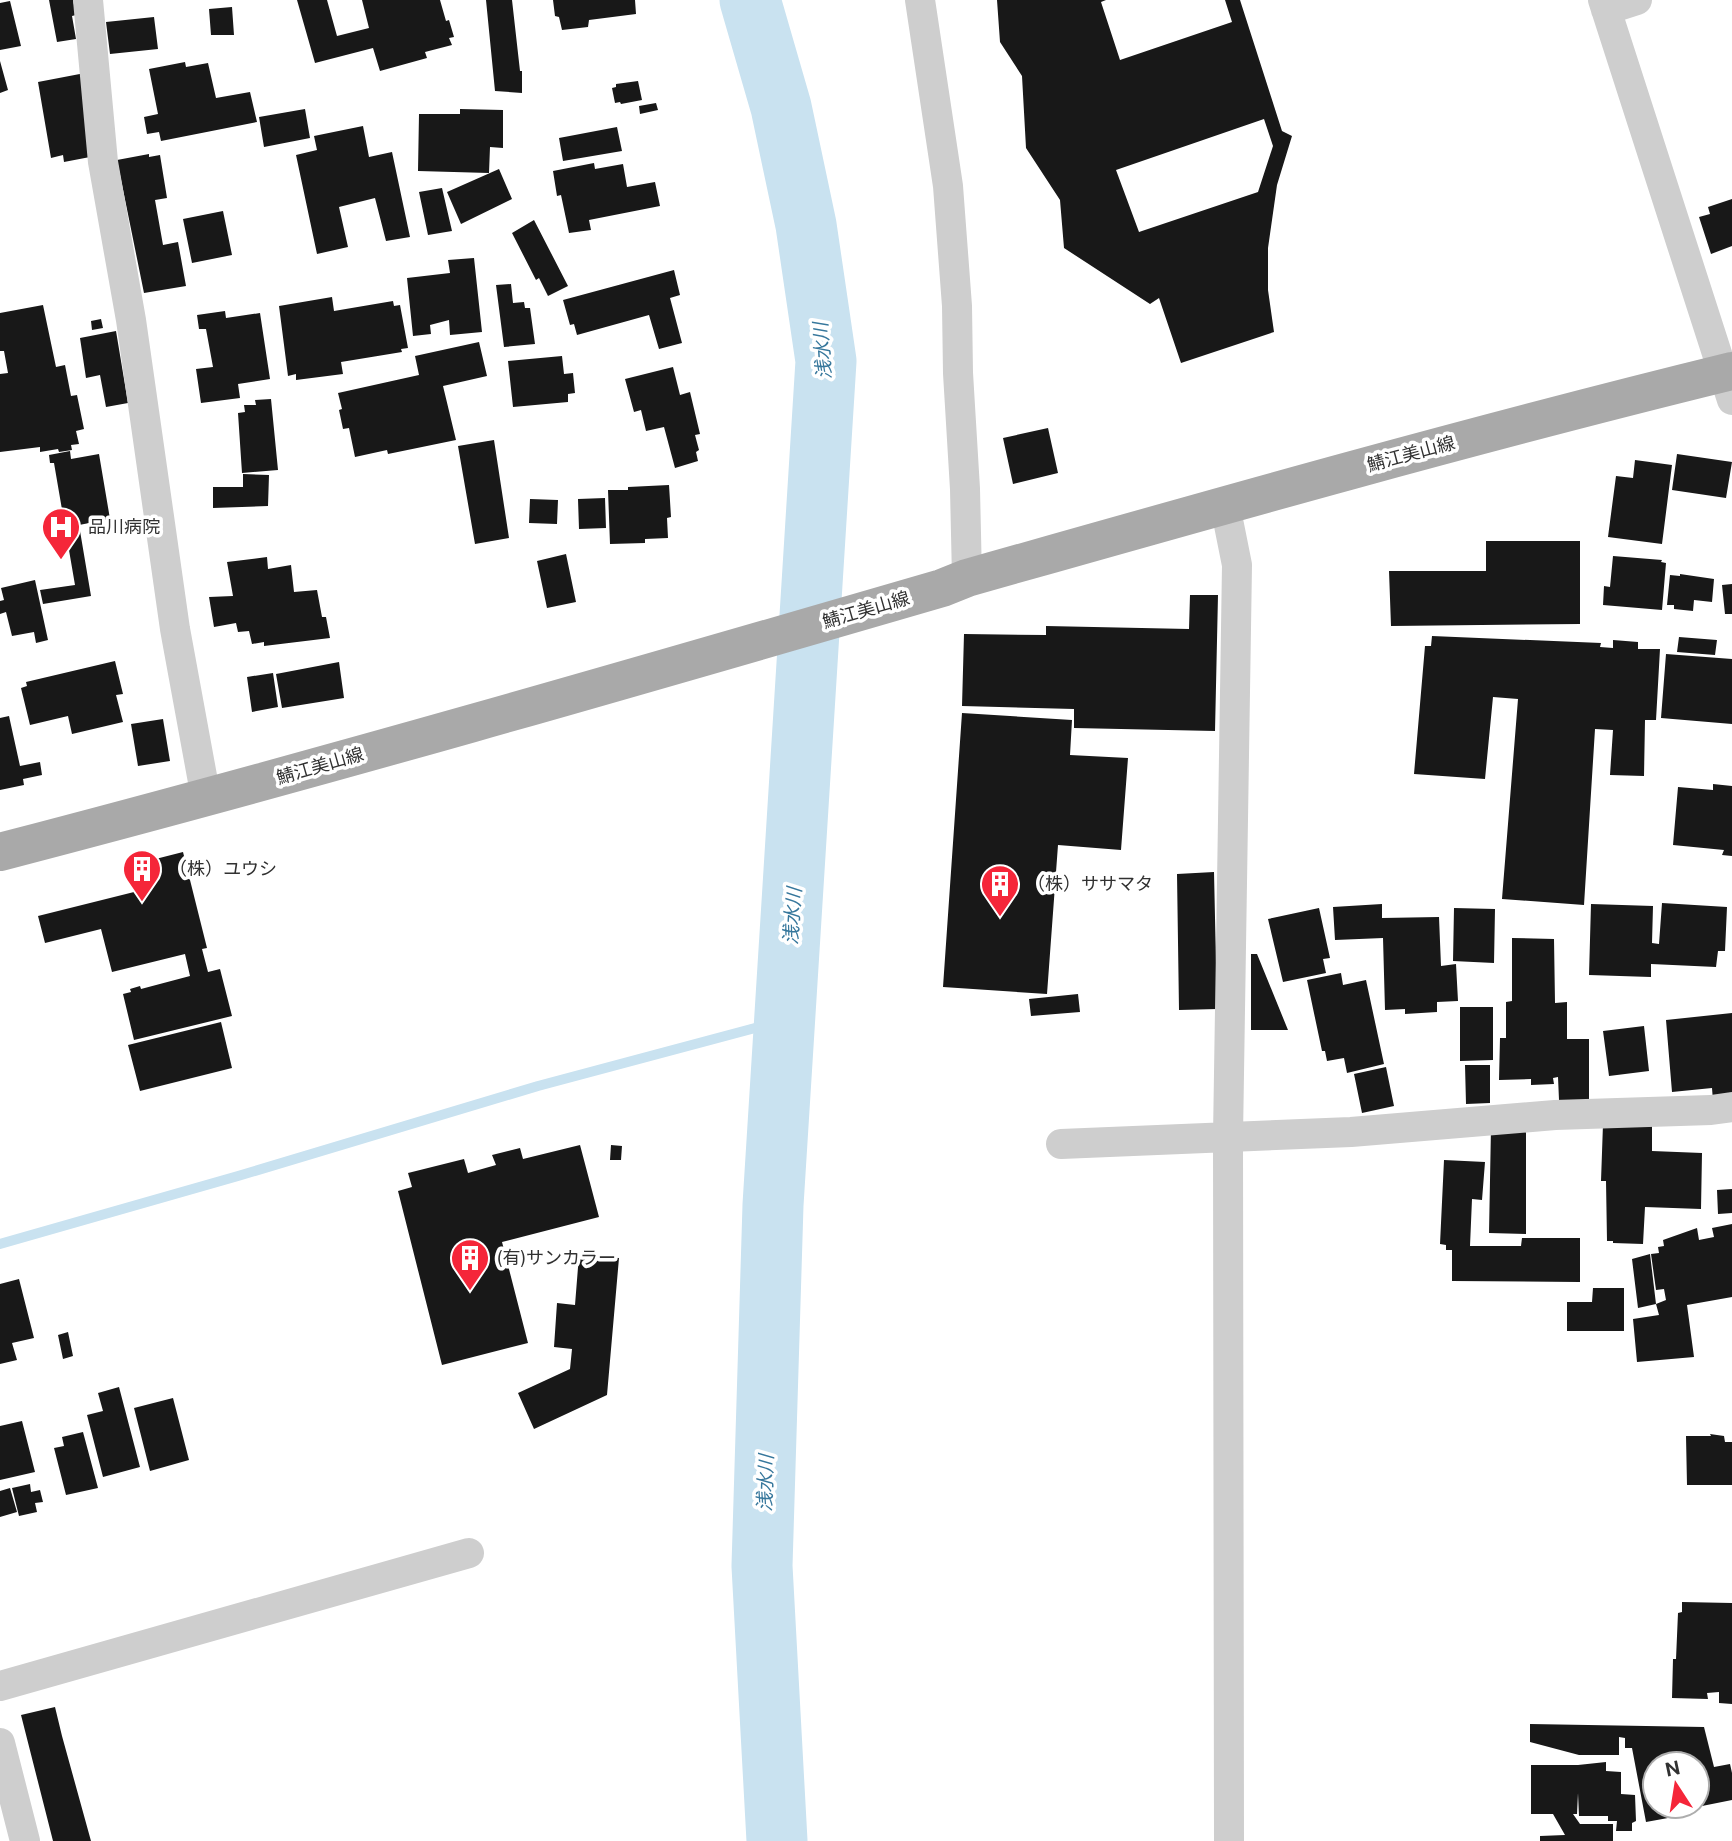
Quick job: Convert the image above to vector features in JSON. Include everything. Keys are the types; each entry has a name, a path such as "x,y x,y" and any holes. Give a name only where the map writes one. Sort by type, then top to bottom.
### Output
{"main road":[{"name":"鯖江美山線","path":"0,852 206,798 755,643 1224,505 1443,444 1729,381"}],"street":[{"path":"88,0 103,162 133,333 175,629 206,798"},
{"path":"920,0 948,186 957,306 965,489 955,583"},
{"path":"1637,0 1604,5 1729,381"},
{"path":"1224,505 1237,565 1228,1137 1229,1841"},
{"path":"1061,1144 1351,1132 1555,1115 1732,1107"},
{"path":"0,1686 469,1553"},
{"path":"0,1743 26,1841"}],"building":[{"path":"49,0 73,0 76,15 72,16 76,39 57,42"},
{"path":"297,0 327,0 337,36 369,28 362,0 440,0 454,37 449,38 452,45 425,52 427,58 380,71 373,48 315,63"},
{"path":"486,0 512,0 522,71 522,93 495,91"},
{"path":"553,0 635,0 636,14 589,20 588,27 562,30 559,17 555,16"},
{"path":"997,0 1106,0 1101,2 1120,60 1232,22 1225,0 1240,0 1282,131 1292,136 1277,185 1268,248 1268,290 1274,332 1181,363 1159,298 1150,304 1064,248 1060,200 1026,148 1022,76 1000,42","holes":["1264,119 1273,146 1258,192 1139,232 1116,170"]},
{"path":"10,1 21,46 0,50 0,3"},
{"path":"232,7 234,35 211,35 209,9"},
{"path":"154,17 158,49 110,54 106,22"},
{"path":"0,61 8,90 0,93"},
{"path":"185,62 186,67 208,63 216,98 250,92 257,122 161,141 159,132 147,134 144,117 158,114 149,69"},
{"path":"85,73 90,157 64,162 63,155 51,158 38,82"},
{"path":"638,81 642,100 615,103 612,88 616,87 616,84"},
{"path":"656,103 658,110 640,114 639,106"},
{"path":"305,109 310,138 264,147 259,117"},
{"path":"460,109 503,110 503,148 490,147 489,173 418,171 419,114 460,114"},
{"path":"363,126 369,157 392,152 410,237 386,241 375,198 339,207 348,247 317,254 296,155 317,150 314,136"},
{"path":"617,127 622,151 563,161 559,138"},
{"path":"149,154 149,157 160,155 167,198 155,200 163,245 178,242 186,286 144,293 117,160"},
{"path":"594,163 595,169 623,164 627,187 655,182 660,206 589,220 591,230 569,233 561,195 557,196 553,171"},
{"path":"499,169 512,199 461,224 447,192"},
{"path":"442,188 452,231 428,235 419,192"},
{"path":"1732,199 1732,246 1711,254 1699,217 1710,214 1708,207"},
{"path":"223,211 232,255 192,263 183,219"},
{"path":"534,220 568,286 548,296 539,278 536,280 512,233"},
{"path":"474,258 482,332 450,335 449,320 430,325 431,334 413,336 407,278 450,273 448,260"},
{"path":"674,270 680,295 670,298 682,343 659,349 649,315 577,335 574,324 570,325 563,300"},
{"path":"511,284 513,303 524,302 525,308 530,308 535,344 504,347 496,285"},
{"path":"332,297 334,311 393,301 394,306 400,305 408,348 401,349 402,352 341,362 343,374 296,380 296,374 288,376 279,306"},
{"path":"43,305 56,367 65,365 71,396 77,395 84,429 76,431 79,444 71,445 72,450 40,452 40,447 0,452 0,374 8,373 4,351 0,351 0,313"},
{"path":"225,311 226,318 260,313 270,379 238,384 240,398 201,403 196,369 213,367 206,329 199,329 197,315"},
{"path":"101,319 103,328 92,330 91,321"},
{"path":"116,331 128,403 106,407 100,375 86,378 80,338"},
{"path":"479,342 487,376 443,386 456,440 388,454 387,450 355,457 349,428 343,429 338,393 419,375 415,356"},
{"path":"562,356 564,374 573,373 575,393 568,394 568,402 513,407 508,361"},
{"path":"673,367 680,395 690,392 700,434 695,435 699,450 696,452 698,461 675,468 664,427 646,431 641,410 634,412 625,379"},
{"path":"271,399 278,470 242,473 238,413 245,412 244,405 256,405 255,400"},
{"path":"1048,428 1058,473 1013,484 1003,438"},
{"path":"494,440 509,538 475,544 458,446"},
{"path":"70,451 71,459 99,454 110,519 79,525 91,596 43,604 40,590 75,585 54,463 50,463 49,455"},
{"path":"1677,454 1732,462 1726,498 1672,490"},
{"path":"1635,460 1672,465 1662,544 1608,537 1616,476 1633,478"},
{"path":"243,474 269,475 268,506 213,508 213,487 243,487"},
{"path":"669,485 671,517 667,518 668,538 645,539 645,543 610,544 608,490"},
{"path":"605,498 606,528 579,529 578,499"},
{"path":"530,499 558,500 557,524 529,523"},
{"path":"1486,541 1580,541 1580,624 1391,626 1389,571 1486,571"},
{"path":"566,554 576,602 547,608 537,561"},
{"path":"1613,556 1662,560 1661,562 1666,563 1662,610 1603,605 1604,586 1610,587"},
{"path":"267,557 268,569 291,565 294,592 317,590 322,617 326,617 330,638 264,646 264,642 252,644 249,631 238,632 236,623 214,627 209,597 233,596 227,562"},
{"path":"1670,575 1714,579 1712,602 1694,600 1693,611 1674,609 1674,605 1667,605"},
{"path":"35,580 48,640 36,643 34,632 12,636 6,612 0,614 0,601 4,600 1,588"},
{"path":"1732,584 1732,614 1725,614 1722,585"},
{"path":"1190,595 1218,595 1215,731 1074,728 1074,709 962,706 964,634 1046,635 1046,626 1189,629"},
{"path":"1432,636 1601,643 1600,647 1613,648 1613,640 1638,642 1638,649 1660,649 1656,720 1645,720 1644,776 1610,775 1613,730 1595,729 1584,905 1502,899 1518,699 1493,697 1485,779 1414,774 1425,646 1431,646"},
{"path":"1679,637 1717,640 1715,655 1677,652"},
{"path":"1666,654 1732,659 1732,724 1661,718"},
{"path":"115,661 123,694 116,695 123,722 72,734 68,716 30,725 21,688 27,686 26,682"},
{"path":"339,662 344,698 282,708 276,674"},
{"path":"273,673 278,707 252,712 247,677"},
{"name":"（株）ササマタ","path":"962,713 1072,720 1070,755 1128,758 1121,850 1058,845 1047,994 943,987"},
{"path":"9,716 20,766 40,762 42,775 23,779 24,785 0,790 0,718"},
{"path":"163,719 170,761 138,766 131,724"},
{"path":"1713,784 1732,786 1732,856 1722,855 1724,850 1673,845 1678,787 1713,790"},
{"name":"（株）ユウシ","path":"183,852 207,948 202,949 208,972 220,969 232,1016 134,1040 123,994 140,986 141,989 190,976 185,954 112,972 101,929 45,943 38,916 138,891 132,865"},
{"path":"1214,872 1217,1009 1179,1010 1177,874"},
{"path":"1662,903 1727,907 1725,951 1718,951 1716,967 1651,964 1651,977 1589,975 1591,904 1653,906 1652,943 1659,944"},
{"path":"1382,904 1382,918 1439,917 1441,966 1456,964 1458,1001 1437,1002 1437,1012 1405,1014 1405,1009 1385,1010 1383,938 1335,940 1333,907"},
{"path":"1319,908 1330,958 1323,959 1326,973 1283,982 1268,919"},
{"path":"1454,908 1495,909 1494,963 1453,961"},
{"path":"1512,938 1554,939 1555,1003 1567,1002 1567,1039 1589,1039 1589,1101 1559,1100 1558,1077 1553,1078 1554,1084 1531,1085 1531,1079 1499,1080 1500,1038 1506,1038 1506,1002 1512,1001"},
{"path":"1251,954 1257,954 1288,1030 1251,1030"},
{"path":"1341,973 1343,985 1366,980 1384,1064 1347,1073 1344,1058 1327,1061 1325,1051 1322,1051 1307,980"},
{"path":"1078,994 1080,1012 1031,1016 1029,999"},
{"path":"1460,1007 1493,1007 1493,1060 1460,1061"},
{"path":"1732,1013 1732,1100 1713,1101 1712,1088 1672,1092 1666,1020"},
{"path":"221,1022 232,1068 140,1091 128,1045"},
{"path":"1644,1026 1649,1071 1609,1076 1603,1031"},
{"path":"1465,1065 1490,1065 1490,1103 1466,1104"},
{"path":"1386,1067 1394,1106 1362,1113 1354,1074"},
{"path":"1603,1124 1652,1126 1652,1151 1702,1153 1701,1209 1645,1207 1643,1244 1607,1241 1606,1181 1601,1181"},
{"path":"1491,1127 1526,1128 1526,1234 1489,1233"},
{"name":"(有)サンカラー","path":"580,1145 599,1217 502,1242 528,1343 442,1365 398,1191 412,1187 408,1173 464,1159 468,1173 496,1165 492,1155 520,1148 523,1159"},
{"path":"611,1145 622,1146 621,1160 610,1160"},
{"path":"1444,1160 1485,1162 1482,1200 1472,1199 1470,1246 1521,1246 1522,1238 1580,1238 1580,1282 1452,1281 1452,1250 1446,1250 1446,1245 1440,1244"},
{"path":"1732,1189 1732,1213 1718,1214 1717,1190"},
{"path":"1732,1224 1732,1297 1687,1305 1694,1357 1637,1362 1633,1319 1659,1315 1656,1304 1666,1300 1664,1289 1656,1290 1651,1254 1659,1253 1658,1247 1664,1246 1663,1240 1697,1228 1699,1240 1714,1237 1712,1228"},
{"path":"1650,1254 1656,1304 1638,1308 1632,1259"},
{"path":"579,1255 619,1258 607,1395 534,1429 518,1393 570,1369 572,1349 554,1347 557,1303 575,1305"},
{"path":"19,1279 34,1338 12,1343 17,1360 0,1364 0,1284"},
{"path":"1593,1288 1624,1288 1624,1331 1567,1331 1567,1302 1592,1302"},
{"path":"68,1332 73,1356 63,1359 58,1335"},
{"path":"119,1387 140,1467 103,1477 87,1415 103,1411 98,1393"},
{"path":"173,1398 189,1460 150,1471 134,1408"},
{"path":"22,1421 35,1472 0,1480 0,1426"},
{"path":"83,1432 98,1488 66,1495 54,1448 64,1446 62,1437"},
{"path":"1710,1434 1724,1436 1725,1442 1732,1442 1732,1485 1687,1485 1686,1436 1711,1436"},
{"path":"30,1484 31,1492 40,1490 43,1502 35,1503 37,1512 19,1516 12,1488"},
{"path":"10,1488 17,1512 0,1517 0,1491"},
{"path":"1682,1602 1732,1603 1732,1704 1719,1703 1719,1692 1707,1693 1708,1699 1672,1698 1673,1659 1676,1659 1678,1613 1682,1612"},
{"path":"55,1707 91,1841 53,1841 21,1715"},
{"path":"1530,1724 1704,1727 1710,1750 1641,1750 1641,1796 1632,1748 1625,1748 1625,1738 1619,1737 1619,1755 1579,1755 1530,1742"},
{"path":"1711,1755 1714,1767 1730,1764 1732,1800 1711,1804"},
{"path":"1606,1762 1606,1771 1621,1772 1621,1794 1635,1795 1636,1821 1632,1823 1632,1831 1616,1831 1617,1821 1608,1821 1608,1816 1579,1816 1578,1793 1577,1814 1573,1814 1580,1824 1613,1824 1613,1841 1540,1841 1540,1836 1565,1835 1553,1814 1531,1814 1531,1765"}],"waterway":[{"name":"浅水川","path":"750,0 781,107 806,225 826,361 773,1205 762,1566 777,1841"},
{"path":"0,1244 538,1086 785,1020"}],"place":[{"name":"品川病院","path":"61,561"},
{"name":"（株）ユウシ","path":"142,903"},
{"name":"（株）ササマタ","path":"1000,918"},
{"name":"(有)サンカラー","path":"470,1292"}]}
